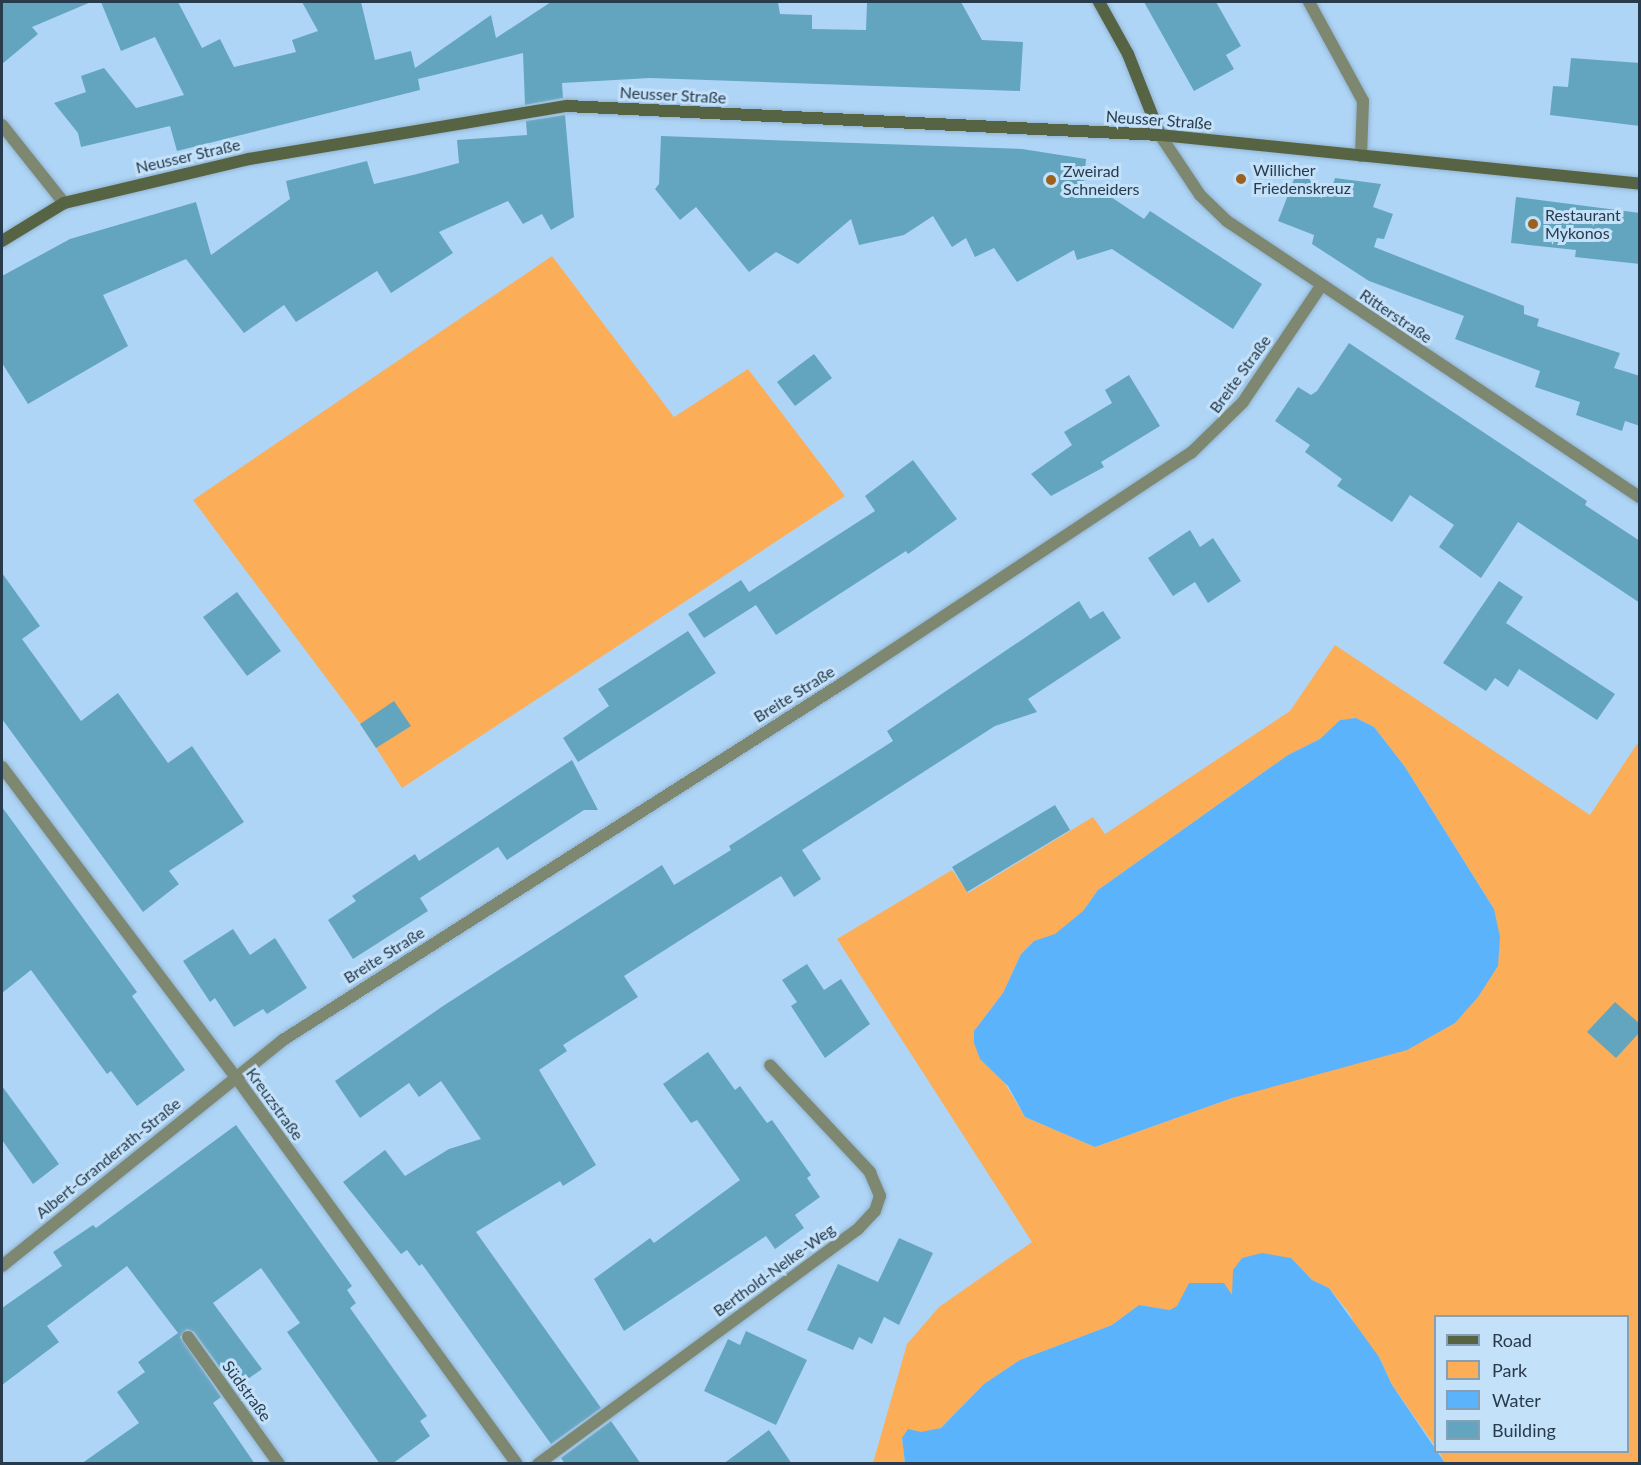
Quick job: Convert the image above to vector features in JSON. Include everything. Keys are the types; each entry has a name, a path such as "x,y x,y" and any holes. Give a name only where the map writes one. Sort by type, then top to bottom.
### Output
{"street":[{"path":"1099,2 1128,54 1160,135"},
{"path":"1310,2 1363,101 1361,156"},
{"name":"Neusser Straße","path":"2,241 64,203 249,159 567,106 1160,135 1640,184"},
{"path":"2,125 64,203"},
{"name":"Ritterstraße","path":"1160,135 1183,173 1213,208 1321,286 1640,498"},
{"name":"Breite Straße","path":"235,1076 325,1012 843,683 1160,476 1221,428 1243,402 1321,286"},
{"name":"Kreuzstraße","path":"2,767 235,1076 517,1464"},
{"name":"Berthold-Nelke-Weg","path":"538,1464 858,1229 875,1211 880,1196 870,1172 770,1065"},
{"name":"Albert-Granderath-Straße","path":"2,1266 235,1076"},
{"name":"Südstraße","path":"188,1337 279,1464"}],"green space":[{"path":"552,256 674,417 748,369 845,496 402,788 360,723 193,500"},
{"path":"1335,645 1590,815 1639,741 1639,1463 1445,1463 1440,1453 1629,1453 1629,1315 1434,1315 1434,1445 1392,1385 1379,1357 1362,1338 1349,1313 1329,1288 1312,1280 1290,1258 1232,1296 1170,1310 1139,1305 1112,1325 1020,1360 984,1384 941,1428 902,1438 905,1463 873,1463 907,1344 939,1307 1032,1242 837,939 952,870 968,893 1093,817 1105,834 1290,711","holes":["1356,718 1374,727 1405,767 1494,909 1232,1098 1095,1147 1025,1117 974,1031 1003,993 1021,954 1034,941 1055,935 1083,911 1098,890 1288,755 1320,739 1340,720"]}],"water":[{"path":"1356,718 1374,727 1405,767 1494,909 1500,937 1498,966 1478,997 1455,1023 1407,1050 1232,1098 1095,1147 1025,1117 1008,1086 980,1059 974,1043 974,1031 1003,993 1021,954 1034,941 1055,934 1083,911 1098,890 1288,755 1320,739 1340,720"},
{"path":"1262,1253 1291,1258 1312,1280 1329,1288 1379,1357 1392,1385 1434,1447 1434,1453 1438,1453 1445,1463 905,1463 902,1438 908,1429 921,1432 941,1428 984,1384 1020,1360 1112,1325 1139,1305 1170,1310 1177,1306 1189,1283 1224,1283 1232,1295 1233,1270 1242,1258"}],"building":[{"path":"2,2 91,2 32,27 38,34 2,64"},
{"path":"101,2 178,2 202,48 220,39 234,67 296,52 292,40 318,31 302,2 361,2 375,60 411,51 415,68 491,15 496,38 551,2 778,2 780,14 812,15 812,29 866,30 867,2 961,2 982,40 1023,42 1020,91 650,78 562,83 563,98 525,105 523,53 418,79 420,90 177,151 170,126 81,147 78,133 54,103 86,92 81,76 104,68 136,108 184,95 155,37 121,51"},
{"path":"1144,2 1216,2 1241,46 1226,55 1234,69 1194,91"},
{"path":"1571,58 1640,63 1640,126 1550,115 1553,86 1568,87"},
{"path":"565,115 574,217 551,230 542,214 523,224 508,201 439,232 453,253 391,293 377,271 296,322 284,305 244,333 186,259 103,295 128,346 28,404 2,363 2,276 70,239 196,202 211,255 290,199 286,181 367,161 374,184 413,175 459,163 457,140 527,135 526,121"},
{"path":"661,136 1022,149 1086,159 1083,194 1108,195 1144,219 1150,211 1262,284 1233,329 1112,249 1077,260 1074,250 1017,282 994,248 975,257 966,238 952,247 933,216 904,235 859,245 851,219 798,264 776,252 749,272 696,207 680,220 655,189 659,184"},
{"path":"1296,174 1332,188 1335,178 1381,184 1373,207 1393,214 1384,239 1377,238 1374,247 1524,306 1524,314 1539,319 1537,326 1620,353 1614,368 1640,376 1640,426 1625,421 1622,431 1576,415 1580,402 1535,387 1540,371 1455,339 1464,316 1369,281 1312,244 1314,235 1278,221"},
{"path":"1516,197 1640,213 1640,264 1575,257 1576,250 1511,243"},
{"path":"1349,343 1587,501 1585,505 1640,541 1640,603 1518,522 1481,578 1439,547 1454,525 1410,495 1392,522 1337,486 1342,479 1305,452 1310,445 1275,421 1298,387 1311,395 1317,391"},
{"path":"814,354 832,378 795,406 777,382"},
{"path":"1129,375 1160,426 1101,462 1104,467 1051,496 1031,474 1072,445 1064,432 1112,403 1105,390"},
{"path":"913,460 957,519 908,554 906,551 776,635 756,605 704,638 688,614 741,580 749,592 875,511 865,496"},
{"path":"1190,530 1200,547 1213,538 1241,581 1208,603 1195,582 1173,596 1148,558"},
{"path":"2,573 40,626 22,639 81,721 118,693 168,763 192,746 244,822 169,871 179,884 143,912 2,719"},
{"path":"1499,581 1523,597 1506,623 1615,694 1597,720 1519,669 1508,687 1495,678 1486,691 1443,663"},
{"path":"237,592 281,651 247,676 203,617"},
{"path":"1079,601 1090,619 1103,611 1121,638 1028,699 1037,712 995,726 802,850 821,879 794,897 781,876 624,976 638,997 563,1045 567,1051 539,1070 596,1165 563,1186 560,1181 476,1232 601,1408 551,1444 422,1264 419,1266 407,1250 401,1254 343,1182 385,1150 405,1176 449,1149 481,1139 441,1081 419,1097 409,1083 360,1118 335,1081 443,1006 662,865 674,885 731,850 729,846 893,741 887,731"},
{"path":"688,631 716,673 578,762 563,738 609,706 598,689"},
{"path":"394,701 411,726 376,748 360,724"},
{"path":"572,760 598,810 584,810 507,860 498,847 420,898 428,911 353,959 328,920 356,901 352,896 415,854 419,861"},
{"path":"1055,805 1070,830 967,892 952,867"},
{"path":"2,807 137,992 132,996 185,1070 137,1106 111,1071 107,1074 31,970 2,993"},
{"path":"233,929 250,955 275,938 307,988 267,1014 263,1009 234,1027 215,998 210,1002 183,961"},
{"path":"807,964 824,990 841,979 870,1024 825,1058 791,1006 797,1002 782,980"},
{"path":"1615,1002 1640,1024 1640,1032 1616,1058 1587,1032"},
{"path":"708,1052 735,1090 740,1086 767,1123 772,1120 811,1175 807,1178 820,1197 795,1215 804,1228 775,1249 766,1236 624,1331 594,1279 650,1238 654,1243 740,1180 697,1120 691,1123 663,1084"},
{"path":"2,1086 59,1164 33,1184 2,1140"},
{"path":"236,1125 352,1286 347,1290 356,1303 350,1308 427,1416 420,1421 430,1436 392,1464 380,1464 287,1332 300,1323 261,1268 213,1303 262,1369 235,1388 194,1332 187,1329 180,1337 221,1397 213,1403 255,1464 81,1464 139,1423 117,1392 145,1372 138,1362 178,1333 127,1266 47,1326 59,1342 2,1385 2,1308 62,1266 53,1252 93,1225 96,1228"},
{"path":"899,1238 933,1253 899,1325 884,1317 872,1344 859,1337 853,1350 807,1330 838,1264 878,1282"},
{"path":"746,1331 807,1360 776,1425 704,1391 728,1339 740,1345"},
{"path":"611,1421 641,1464 565,1464 561,1458"},
{"path":"769,1430 792,1464 723,1464"}],"place":[{"name":"Willicher Friedenskreuz","path":"1241,179"},
{"name":"Zweirad Schneiders","path":"1051,180"},
{"name":"Restaurant Mykonos","path":"1533,224"}]}
